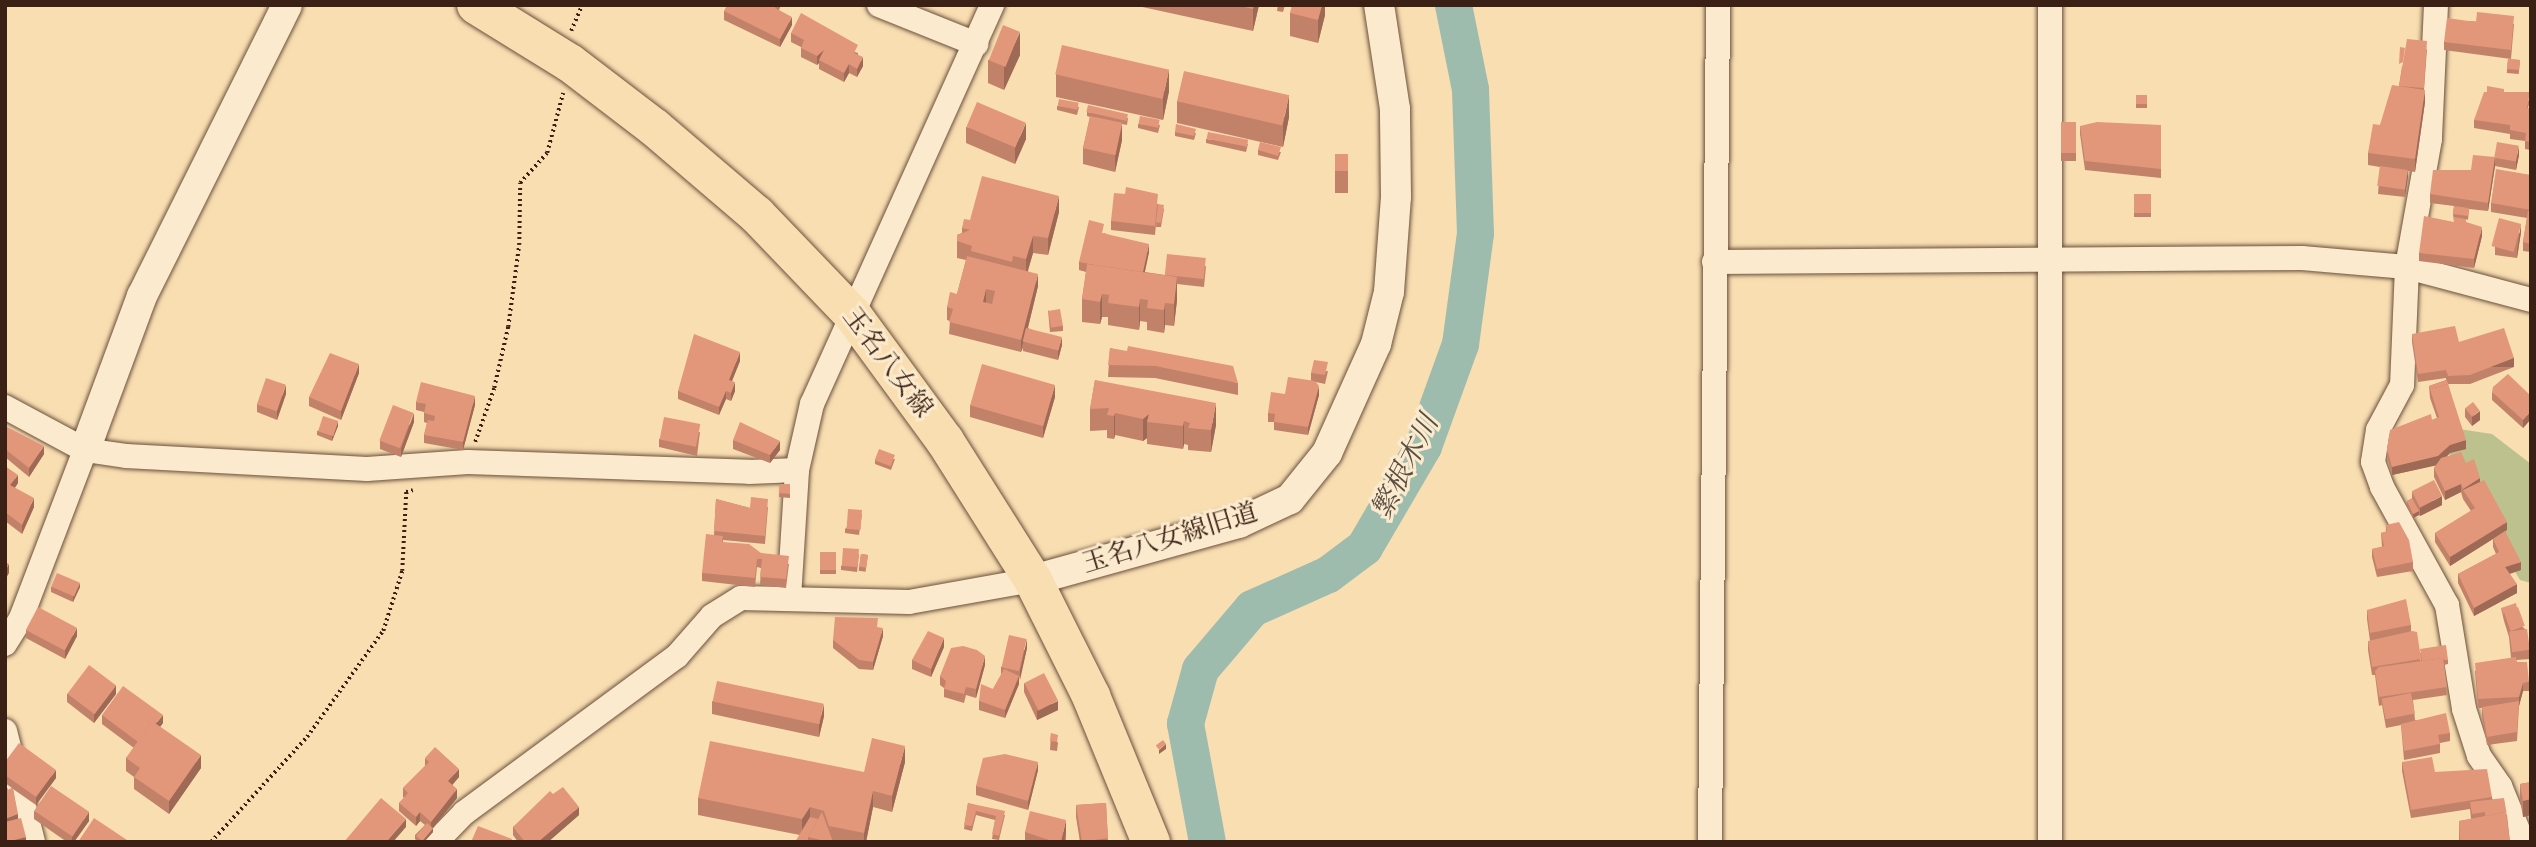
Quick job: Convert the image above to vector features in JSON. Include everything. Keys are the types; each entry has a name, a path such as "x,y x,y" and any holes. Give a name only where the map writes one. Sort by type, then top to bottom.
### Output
{"main road":[{"name":"玉名八女線","path":"476,5 570,63 757,215 852,314 945,440 1033,580 1091,696 1151,842"}],"street":[{"path":"5,644 21,618 142,296 287,5"},
{"path":"879,5 976,44"},
{"path":"789,598 797,470 812,404 992,5"},
{"name":"玉名八女線旧道","path":"1033,580 1239,523 1290,499 1327,453 1376,344 1389,292 1396,197 1395,108 1379,5"},
{"path":"1710,842 1718,5"},
{"path":"2049,842 2050,5"},
{"path":"2436,5 2430,139 2407,267 2402,385 2378,430 2373,462 2382,487 2447,606 2472,733 2523,842"},
{"path":"1714,262 2302,258 2407,267 2531,300"},
{"path":"5,407 85,450 367,469 468,462 749,472 797,470"},
{"path":"436,842 464,813 677,656 712,616 741,598 909,602 1033,580"},
{"path":"5,731 33,842"}],"path":[{"path":"468,462 494,388 508,327 519,245 520,183 547,153 570,63 568,40 582,5"},
{"path":"211,842 307,737 383,631 402,571 406,492 418,488"}],"green space":[{"path":"2459,429 2492,434 2531,464 2531,583 2520,580 2465,487 2448,451"}],"building":[{"path":"727,5 777,5 775,8 792,17 780,39 724,11"},
{"path":"1236,5 1254,5 1253,9"},
{"path":"1292,5 1322,5 1318,20 1290,13"},
{"path":"2477,12 2514,16 2511,50 2444,42 2447,18 2476,22"},
{"path":"801,13 858,45 854,53 863,57 857,69 849,64 844,73 819,60 824,50 817,56 801,48 804,40 791,33"},
{"path":"1003,25 1020,32 1005,67 989,60"},
{"path":"2407,39 2427,41 2424,88 2399,86"},
{"path":"1062,45 1169,70 1162,99 1055,74"},
{"path":"2400,47 2405,48 2403,62 2399,64"},
{"path":"2508,59 2520,60 2519,70 2507,69"},
{"path":"1184,71 1289,95 1282,126 1177,101"},
{"path":"2392,85 2425,90 2415,159 2368,153 2373,124 2380,125"},
{"path":"2487,86 2504,89 2504,92 2487,92"},
{"path":"2484,92 2530,92 2527,108 2531,108 2531,142 2525,141 2526,133 2510,130 2510,125 2474,120"},
{"path":"2136,95 2147,95 2147,104 2136,104"},
{"path":"1059,99 1079,103 1077,110 1058,106"},
{"path":"977,102 1026,123 1015,148 966,127"},
{"path":"1088,105 1128,114 1126,121 1086,112"},
{"path":"1090,116 1122,123 1115,155 1083,148"},
{"path":"1140,116 1160,120 1158,128 1138,124"},
{"path":"2061,122 2076,122 2076,153 2061,153"},
{"path":"2097,122 2161,125 2161,169 2085,161 2080,126"},
{"path":"1176,124 1196,129 1194,136 1175,132"},
{"path":"1208,132 1248,140 1247,147 1207,139"},
{"path":"1260,142 1281,147 1278,156 1258,150"},
{"path":"2497,142 2519,146 2516,162 2494,158"},
{"path":"1335,154 1348,154 1348,171 1335,171"},
{"path":"2473,155 2495,157 2488,203 2430,194 2433,170 2471,170"},
{"path":"2380,166 2408,170 2405,190 2377,186"},
{"path":"2496,169 2531,175 2531,210 2491,203"},
{"path":"982,176 1059,196 1048,238 1033,236 1026,259 1013,256 1012,262 971,251 972,246 957,241 957,235 970,230 962,228 964,219 970,220"},
{"path":"1126,187 1158,194 1155,226 1111,221 1114,193 1125,194"},
{"path":"2134,194 2151,194 2151,213 2134,213"},
{"path":"1158,204 1164,205 1161,223 1156,222"},
{"path":"2454,206 2469,208 2468,216 2453,214"},
{"path":"2528,211 2531,211 2531,244 2523,242"},
{"path":"2424,216 2454,222 2454,217 2466,219 2466,222 2482,227 2474,259 2419,253"},
{"path":"2499,218 2521,224 2514,252 2491,246"},
{"path":"1089,220 1104,224 1102,233 1149,244 1143,272 1079,262"},
{"path":"1167,254 1206,258 1204,279 1165,275"},
{"path":"967,256 1038,274 1021,340 949,322 953,309 947,307 950,292 957,294","holes":["986,289 995,291 992,304 983,302"]},
{"path":"1087,264 1177,277 1174,304 1165,303 1164,310 1147,308 1148,300 1140,299 1139,307 1108,303 1109,295 1102,294 1100,302 1082,299"},
{"path":"1060,309 1063,326 1051,328 1048,311"},
{"path":"2455,326 2459,342 2504,328 2514,358 2470,375 2448,376 2446,370 2418,374 2412,334"},
{"path":"1026,328 1062,337 1059,351 1023,342"},
{"path":"694,334 740,352 729,380 735,382 731,393 726,391 719,407 678,391"},
{"path":"1128,346 1233,366 1238,383 1155,366 1108,365 1110,348 1127,351"},
{"path":"330,353 359,364 341,411 309,397"},
{"path":"1314,360 1328,362 1325,375 1311,373"},
{"path":"982,364 1055,385 1043,426 970,405"},
{"path":"2508,374 2531,396 2531,411 2523,420 2492,392 2493,387"},
{"path":"1288,377 1315,381 1319,386 1308,427 1274,422 1275,414 1268,413 1271,392 1285,394"},
{"path":"266,378 286,385 277,411 257,404"},
{"path":"1095,380 1216,403 1211,430 1188,428 1190,423 1184,421 1183,426 1147,422 1149,414 1143,419 1115,413 1114,416 1107,415 1109,408 1090,409"},
{"path":"2447,380 2449,387 2448,384 2430,389 2431,393 2429,386"},
{"path":"421,382 475,396 463,442 424,435 428,420 434,421 435,416 424,413 426,404 416,402"},
{"path":"2448,384 2466,440 2450,445 2438,456 2392,467 2387,449 2390,430 2431,414 2432,420 2439,417 2430,389"},
{"path":"2473,402 2480,411 2472,417 2465,408"},
{"path":"393,405 414,413 400,448 379,440"},
{"path":"323,416 338,421 333,436 318,431"},
{"path":"664,417 700,424 696,447 660,440"},
{"path":"740,422 780,441 770,455 733,440"},
{"path":"5,426 44,446 29,468 5,449"},
{"path":"879,449 895,455 891,466 875,460"},
{"path":"2461,452 2466,463 2474,459 2480,478 2463,489 2461,484 2445,491 2434,468 2441,458"},
{"path":"5,466 18,475 10,485 34,498 22,525 5,512"},
{"path":"2434,480 2442,496 2420,507 2412,491"},
{"path":"2484,480 2507,522 2450,557 2435,533 2475,508 2463,490"},
{"path":"780,484 790,484 790,494 779,493"},
{"path":"751,497 768,499 765,536 714,531 716,499 750,508"},
{"path":"2412,498 2419,511 2413,514 2407,501"},
{"path":"848,509 862,510 861,530 847,529"},
{"path":"2399,522 2409,540 2413,562 2377,569 2372,549 2384,546 2381,533 2387,531 2386,525"},
{"path":"2505,531 2521,562 2505,567 2517,584 2474,608 2458,574 2499,552 2493,539"},
{"path":"706,534 723,536 722,542 749,544 761,553 789,556 786,579 760,577 762,559 757,559 755,578 702,573"},
{"path":"843,548 859,549 858,567 842,566"},
{"path":"820,552 836,552 836,570 820,570"},
{"path":"861,554 868,555 866,568 859,567"},
{"path":"57,573 80,583 74,597 51,587"},
{"path":"2406,599 2411,625 2370,633 2367,610"},
{"path":"2516,603 2517,608 2504,615 2501,608"},
{"path":"38,607 77,628 65,651 26,630"},
{"path":"2518,607 2525,626 2511,631 2504,612"},
{"path":"835,617 878,618 877,627 883,628 873,662 859,660 833,640"},
{"path":"2527,629 2530,650 2512,652 2509,632"},
{"path":"928,631 944,638 931,669 912,660"},
{"path":"2417,632 2421,659 2372,667 2368,641"},
{"path":"1009,635 1027,639 1019,671 1002,667"},
{"path":"2446,645 2448,660 2443,658 2422,661 2420,649"},
{"path":"963,646 977,650 985,656 976,689 966,687 964,694 944,689 946,681 940,676 951,648"},
{"path":"2516,657 2516,662 2527,662 2529,682 2523,683 2519,697 2478,699 2475,663"},
{"path":"2443,658 2447,687 2379,697 2375,671 2379,667"},
{"path":"89,665 116,685 94,714 67,694"},
{"path":"1004,669 1019,676 1005,710 979,701 981,684 993,689"},
{"path":"1044,673 1058,701 1038,711 1024,683"},
{"path":"717,681 824,704 819,724 713,702"},
{"path":"123,686 163,715 155,724 152,721 138,742 102,715"},
{"path":"2411,693 2415,714 2386,719 2382,699"},
{"path":"2519,701 2517,732 2487,737 2482,707"},
{"path":"2446,713 2450,733 2438,735 2440,744 2404,751 2401,724"},
{"path":"152,721 201,755 169,801 134,777 140,768 126,758"},
{"path":"1051,733 1058,735 1057,742 1050,741"},
{"path":"872,738 905,746 892,796 873,791 864,833 829,826 824,811 810,807 802,819 698,798 710,741 864,772"},
{"path":"1163,740 1166,744 1159,749 1156,745"},
{"path":"19,743 56,770 36,797 5,775 5,762"},
{"path":"435,747 459,769 448,781 457,789 431,822 420,812 416,817 399,803 408,793 403,788 429,762 425,758"},
{"path":"1005,754 1038,762 1028,801 976,786 983,758"},
{"path":"2432,757 2435,772 2487,769 2492,797 2411,810 2402,762"},
{"path":"2531,782 2531,799 2523,801 2520,784"},
{"path":"5,785 8,790 13,788 18,814 5,819"},
{"path":"51,786 89,812 72,837 34,811"},
{"path":"563,787 579,807 538,842 525,842 513,827 550,791 553,794"},
{"path":"381,798 406,819 386,842 344,842"},
{"path":"2504,798 2507,815 2506,812 2485,816 2485,812 2472,814 2470,802"},
{"path":"968,803 1005,811 999,836 992,834 996,816 976,811 972,826 964,825"},
{"path":"1106,803 1108,838 1082,842 1076,805"},
{"path":"1030,811 1066,820 1061,842 1025,832"},
{"path":"822,812 833,842 821,842 808,837"},
{"path":"2506,812 2510,842 2460,842 2459,821"},
{"path":"810,817 818,819 808,842 795,842"},
{"path":"21,818 26,837 6,842 5,822"},
{"path":"94,818 130,842 78,842"},
{"path":"427,823 433,828 422,841 416,836"},
{"path":"478,826 512,839 511,842 471,842"}],"waterway":[{"name":"繁根木川","path":"1207,842 1185,723 1200,669 1252,608 1328,574 1364,547 1423,446 1460,344 1475,233 1470,89 1453,5"}]}
